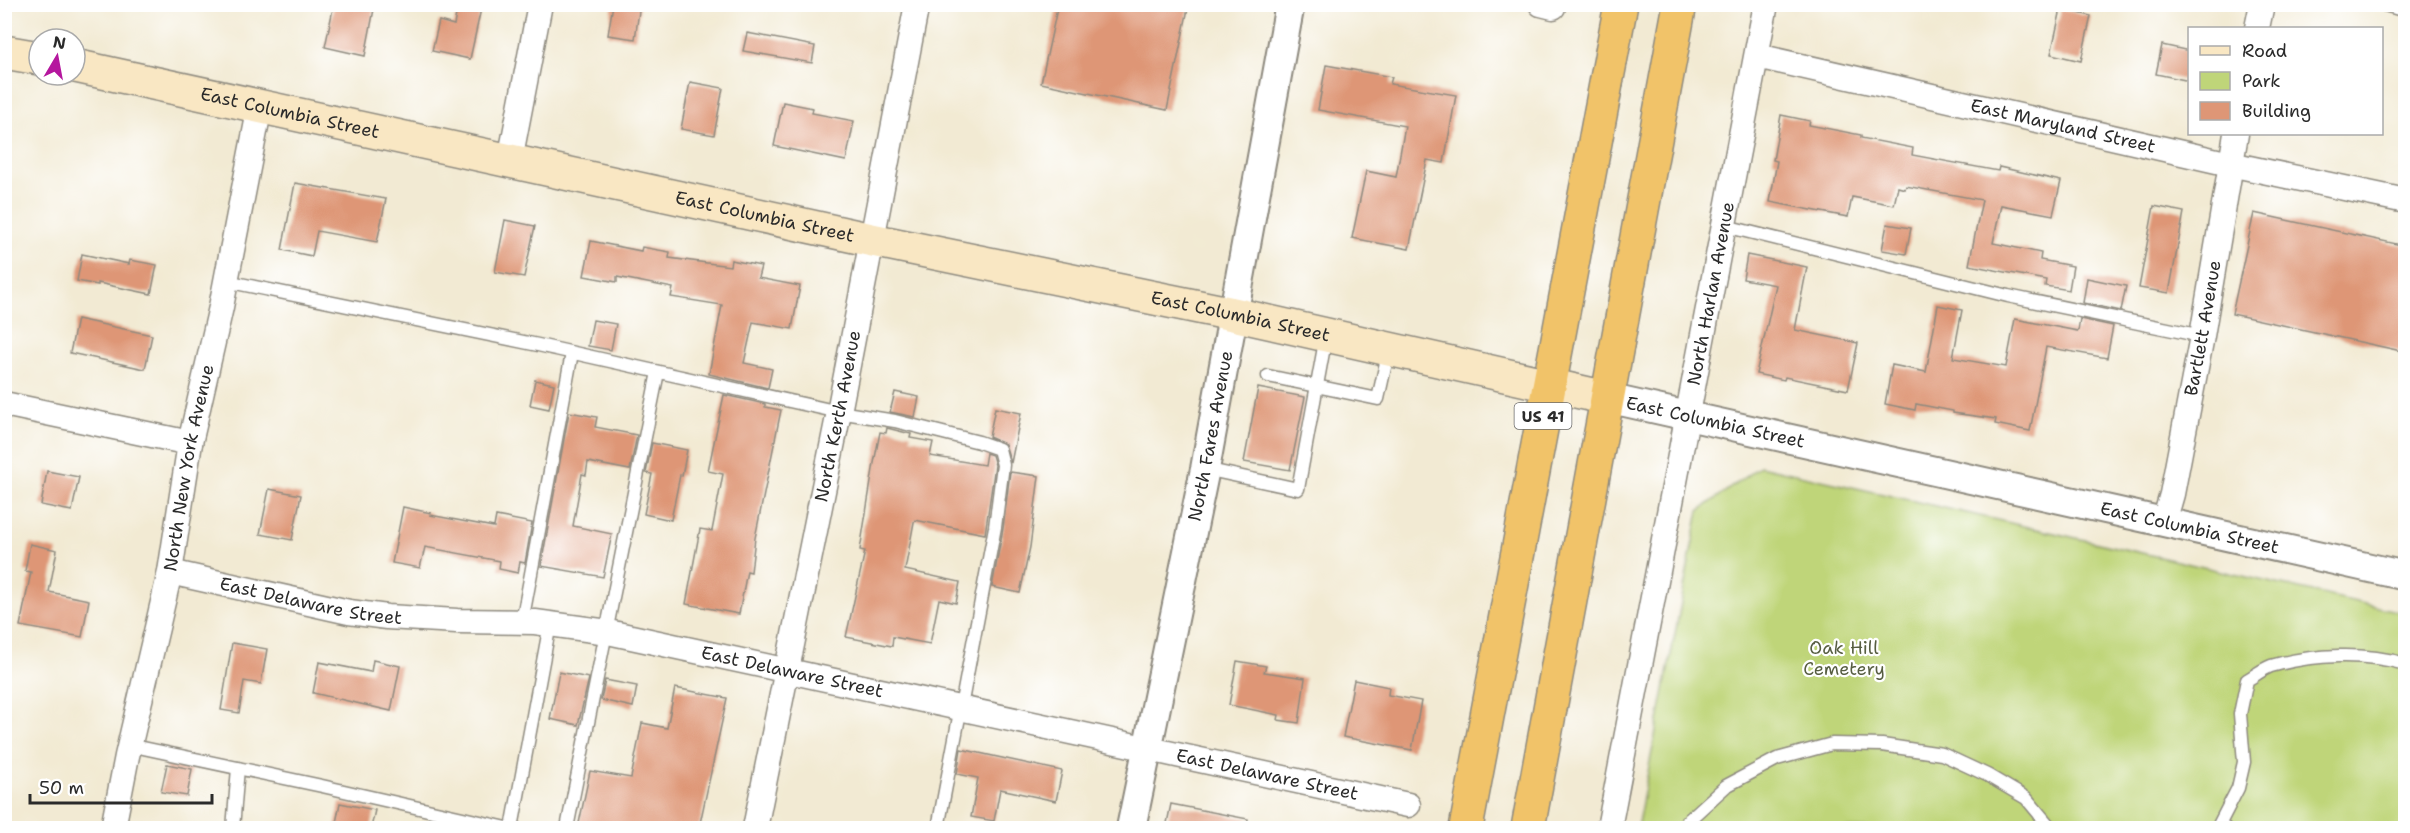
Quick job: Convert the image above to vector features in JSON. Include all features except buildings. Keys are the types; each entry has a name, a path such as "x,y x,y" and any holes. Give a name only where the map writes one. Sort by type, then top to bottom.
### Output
{"highway":[{"name":"US 41","path":"1466,828 1621,4"},
{"path":"1528,828 1680,4"}],"main road":[{"path":"4,51 27,56"},
{"name":"East Columbia Street","path":"87,69 872,240 1326,334 1607,398"}],"street":[{"path":"510,160 540,4"},
{"name":"North Kerth Avenue","path":"755,828 839,412 917,4"},
{"name":"North Fares Avenue","path":"1131,828 1205,469 1290,4"},
{"name":"North Harlan Avenue","path":"1610,828 1766,4"},
{"path":"2257,27 2262,4"},
{"name":"East Maryland Street","path":"1757,56 2230,164 2406,201"},
{"name":"North New York Avenue","path":"113,828 129,745 170,573 190,443 226,281 260,106"},
{"name":"Bartlett Avenue","path":"2163,522 2172,494 2202,336 2236,135"},
{"name":"East Columbia Street","path":"1607,398 2406,576"},
{"path":"4,404 190,443"},
{"name":"East Delaware Street","path":"170,573 349,612 387,617 550,624 608,632 1408,805"}],"lane":[{"path":"2381,4 2406,11"},
{"path":"1725,226 2008,296 2202,336"},
{"path":"226,281 572,353 839,412 895,421 999,449 1003,465 995,527 938,828"},
{"path":"1205,469 1298,489 1326,334"},
{"path":"1268,376 1378,399 1389,348"},
{"path":"522,622 572,353"},
{"path":"567,828 608,632 658,372"},
{"path":"512,828 550,624"},
{"path":"2218,827 2238,788 2244,762 2240,714 2247,680 2269,667 2330,656 2382,657 2406,664"},
{"path":"1680,828 1726,786 1777,759 1832,744 1882,745 1942,754 1987,775 2026,798 2050,828"},
{"path":"129,745 507,828"},
{"path":"233,828 238,768"}],"green space":[{"name":"Oak Hill Cemetery","path":"1760,466 2405,613 2405,828 1637,828 1699,511"}]}
